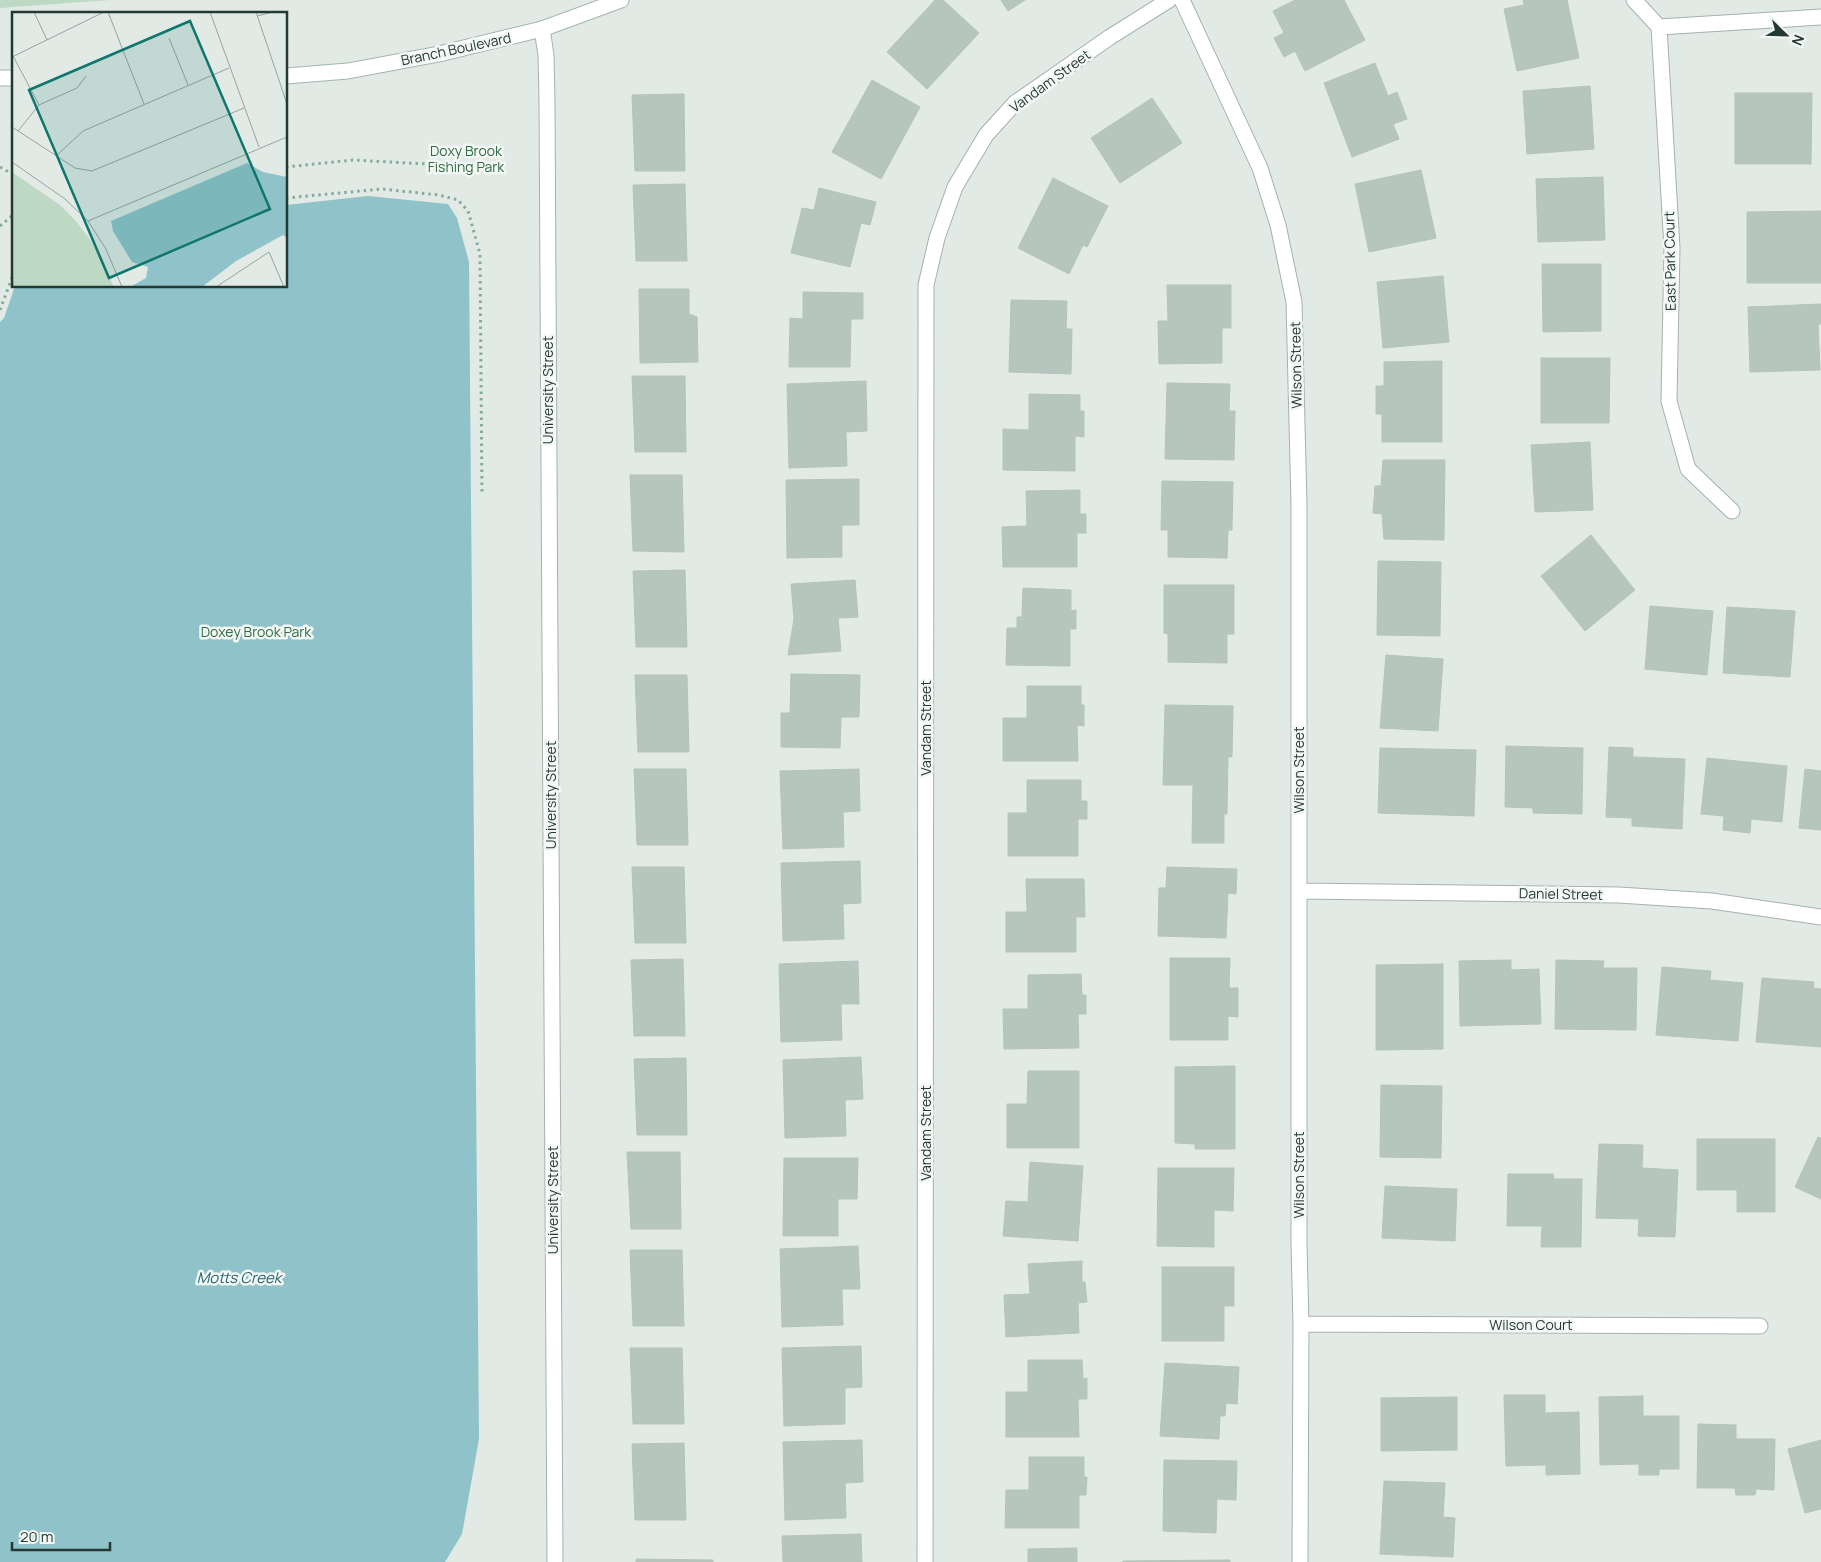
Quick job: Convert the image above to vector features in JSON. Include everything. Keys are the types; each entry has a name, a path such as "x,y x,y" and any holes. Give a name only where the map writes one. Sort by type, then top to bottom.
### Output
{"street":[{"name":"Branch Boulevard","path":"288,76 348,71 439,54 542,29 621,0"},
{"name":"Vandam Street","path":"925,1562 926,285 937,238 955,187 986,136 1015,103 1169,0"},
{"name":"Wilson Street","path":"1182,0 1260,168 1278,225 1294,302 1299,505 1300,1562"},
{"path":"1634,0 1659,27 1821,17"},
{"name":"East Park Court","path":"1659,27 1672,248 1670,401 1688,469 1732,511"},
{"name":"University Street","path":"542,29 546,55 547,102 555,1562"},
{"name":"Daniel Street","path":"1300,891 1619,895 1712,901 1821,917"},
{"name":"Wilson Court","path":"1301,1324 1760,1326"}],"path":[{"path":"288,167 353,160 446,165"},
{"path":"0,167 12,174"},
{"path":"288,198 382,189 440,195 458,200 468,211 480,254 482,495"},
{"path":"0,226 12,216"},
{"path":"0,310 12,277"}],"green space":[{"path":"0,0 110,0 0,8"}],"water":[{"name":"Motts Creek","path":"368,196 448,204 457,218 469,262 479,1439 462,1534 445,1562 0,1562 0,322 4,318 14,288 288,288 288,205"}],"building":[{"path":"935,0 943,0 979,33 927,89 887,52"},
{"path":"1001,0 1025,0 1008,11"},
{"path":"1295,0 1344,0 1365,40 1305,71 1295,51 1284,57 1274,38 1284,33 1273,11"},
{"path":"1523,0 1567,0 1579,58 1517,71 1504,9 1524,5"},
{"path":"1375,63 1388,96 1397,92 1407,119 1393,124 1399,139 1352,157 1324,83"},
{"path":"872,80 920,107 881,179 832,152"},
{"path":"1590,86 1594,149 1527,154 1523,91"},
{"path":"1735,93 1812,93 1811,164 1735,164"},
{"path":"684,94 685,171 635,171 632,95"},
{"path":"1152,98 1182,143 1120,183 1091,138"},
{"path":"1421,170 1436,238 1369,252 1355,184"},
{"path":"1603,177 1605,240 1538,242 1536,179"},
{"path":"1053,178 1108,206 1087,247 1083,245 1069,274 1018,248"},
{"path":"685,184 687,261 636,261 633,185"},
{"path":"819,188 876,202 870,225 861,223 850,267 791,253 802,208 814,210"},
{"path":"1821,211 1821,283 1747,283 1747,212"},
{"path":"1542,264 1601,264 1601,331 1543,332"},
{"path":"1443,276 1449,342 1383,348 1377,282"},
{"path":"1167,285 1231,285 1231,328 1222,328 1222,363 1159,364 1158,321 1168,321"},
{"path":"639,289 689,289 689,314 697,317 698,362 640,363"},
{"path":"803,292 863,293 863,319 851,319 850,367 789,367 790,318 803,319"},
{"path":"1011,300 1067,301 1066,329 1072,329 1071,374 1009,372"},
{"path":"1821,304 1821,324 1818,324 1820,370 1750,372 1748,307"},
{"path":"1541,358 1610,358 1609,423 1541,423"},
{"path":"1442,361 1442,442 1382,442 1382,414 1376,414 1376,386 1384,386 1384,362"},
{"path":"632,376 685,376 686,452 635,452"},
{"path":"866,381 867,431 846,432 847,466 789,468 787,384"},
{"path":"1167,383 1230,384 1229,411 1235,411 1234,460 1165,459"},
{"path":"1029,394 1080,395 1080,411 1084,411 1084,437 1075,436 1075,471 1003,470 1003,429 1029,430"},
{"path":"1590,442 1593,510 1535,512 1531,445"},
{"path":"1383,460 1445,460 1444,540 1384,539 1382,514 1373,513 1375,486 1381,486"},
{"path":"630,475 682,475 684,552 633,551"},
{"path":"859,479 859,525 842,525 842,557 787,558 786,480"},
{"path":"1162,481 1233,482 1232,530 1228,530 1227,558 1168,557 1168,530 1161,530"},
{"path":"1080,490 1080,514 1086,514 1086,533 1077,533 1077,567 1003,567 1002,527 1027,526 1026,491"},
{"path":"1591,535 1635,590 1585,631 1541,576"},
{"path":"1378,561 1441,562 1440,636 1377,635"},
{"path":"685,570 687,647 636,647 633,571"},
{"path":"855,580 858,617 838,618 841,651 788,655 794,619 791,584"},
{"path":"1164,585 1234,585 1234,634 1227,634 1227,663 1168,662 1168,634 1164,633"},
{"path":"1023,588 1071,590 1071,611 1076,610 1076,629 1070,629 1070,666 1006,665 1007,628 1017,628 1017,617 1022,617"},
{"path":"1650,606 1713,611 1707,675 1645,669"},
{"path":"1727,607 1795,611 1790,677 1723,673"},
{"path":"1386,655 1443,659 1438,731 1380,728"},
{"path":"791,674 860,675 859,717 841,717 840,748 781,747 781,713 790,713"},
{"path":"635,675 687,675 689,752 638,752"},
{"path":"1027,686 1081,686 1081,705 1084,705 1084,726 1077,725 1078,761 1003,761 1003,718 1027,718"},
{"path":"1165,705 1233,706 1232,757 1228,757 1227,814 1224,814 1224,843 1192,843 1193,785 1163,785"},
{"path":"1506,746 1583,748 1582,814 1533,813 1533,808 1505,807"},
{"path":"1609,747 1633,748 1633,757 1685,759 1682,829 1632,826 1632,818 1606,817"},
{"path":"1380,748 1476,750 1474,816 1378,813"},
{"path":"1707,758 1787,766 1782,822 1751,819 1750,833 1723,830 1724,816 1701,814"},
{"path":"634,769 686,769 688,845 637,845"},
{"path":"859,769 860,811 843,812 844,847 783,849 780,771"},
{"path":"1805,769 1821,771 1821,830 1799,828"},
{"path":"1027,780 1081,780 1081,801 1087,801 1087,819 1078,819 1078,856 1008,856 1008,813 1027,813"},
{"path":"860,861 861,903 843,904 844,939 783,941 781,863"},
{"path":"632,867 684,867 686,943 635,943"},
{"path":"1167,867 1237,869 1236,894 1228,893 1226,938 1158,936 1159,888 1166,888"},
{"path":"1026,879 1084,879 1085,917 1076,917 1076,952 1006,952 1006,912 1027,912"},
{"path":"1170,958 1230,958 1229,988 1238,988 1238,1017 1228,1016 1228,1040 1170,1040"},
{"path":"683,959 685,1036 634,1036 631,960"},
{"path":"1511,960 1511,970 1539,969 1541,1024 1460,1026 1459,961"},
{"path":"1556,960 1604,961 1603,968 1637,968 1636,1030 1555,1029"},
{"path":"858,961 859,1004 841,1004 842,1040 781,1042 779,964"},
{"path":"1443,964 1443,1049 1376,1050 1376,965"},
{"path":"1662,967 1711,971 1710,980 1743,983 1738,1041 1656,1035"},
{"path":"1081,974 1082,995 1086,995 1086,1014 1078,1014 1079,1048 1004,1049 1003,1009 1028,1009 1028,975"},
{"path":"1762,978 1814,982 1813,988 1821,989 1821,1047 1756,1042"},
{"path":"861,1057 863,1099 845,1100 846,1136 785,1138 783,1060"},
{"path":"686,1058 687,1135 637,1135 634,1059"},
{"path":"1235,1066 1235,1149 1195,1149 1195,1144 1175,1143 1175,1067"},
{"path":"1028,1071 1079,1071 1079,1148 1007,1148 1007,1104 1027,1104"},
{"path":"1381,1085 1442,1086 1441,1158 1380,1157"},
{"path":"1818,1137 1821,1138 1821,1199 1795,1187"},
{"path":"1697,1139 1775,1139 1775,1212 1737,1212 1737,1190 1697,1190"},
{"path":"1599,1144 1643,1145 1642,1168 1678,1170 1675,1237 1638,1236 1639,1219 1596,1218"},
{"path":"627,1152 680,1152 681,1229 631,1229"},
{"path":"784,1158 858,1158 857,1199 838,1199 838,1236 783,1236"},
{"path":"1030,1162 1083,1166 1078,1241 1003,1236 1006,1201 1028,1202"},
{"path":"1158,1168 1234,1168 1233,1211 1214,1210 1214,1247 1157,1246"},
{"path":"1508,1174 1553,1174 1554,1179 1582,1179 1581,1247 1541,1247 1542,1226 1507,1226"},
{"path":"1385,1186 1457,1189 1455,1241 1382,1238"},
{"path":"858,1246 860,1289 842,1289 843,1325 782,1327 780,1249"},
{"path":"630,1250 682,1250 684,1326 633,1326"},
{"path":"1082,1261 1082,1282 1085,1282 1087,1302 1078,1303 1079,1333 1006,1337 1004,1295 1030,1294 1028,1264"},
{"path":"1162,1267 1234,1267 1234,1306 1224,1306 1224,1341 1162,1341"},
{"path":"861,1346 862,1387 845,1388 845,1424 784,1426 782,1348"},
{"path":"630,1348 682,1348 684,1424 633,1424"},
{"path":"1028,1360 1082,1360 1083,1379 1087,1378 1087,1399 1078,1399 1079,1437 1006,1437 1006,1392 1028,1392"},
{"path":"1165,1363 1239,1367 1237,1404 1226,1403 1225,1416 1220,1416 1219,1439 1160,1436"},
{"path":"1504,1395 1545,1395 1545,1413 1579,1412 1580,1474 1546,1475 1546,1465 1506,1466"},
{"path":"1643,1396 1643,1416 1679,1416 1679,1469 1659,1469 1659,1475 1639,1475 1639,1464 1600,1465 1599,1397"},
{"path":"1457,1397 1457,1450 1381,1451 1381,1398"},
{"path":"1698,1424 1736,1425 1736,1439 1775,1439 1774,1490 1756,1489 1755,1495 1736,1495 1735,1488 1697,1488"},
{"path":"862,1440 863,1482 845,1483 846,1518 785,1520 783,1442"},
{"path":"1821,1440 1821,1509 1805,1513 1788,1449"},
{"path":"684,1443 686,1520 635,1520 632,1444"},
{"path":"1029,1457 1084,1457 1084,1477 1087,1477 1086,1495 1079,1495 1079,1528 1005,1528 1006,1490 1029,1490"},
{"path":"1164,1460 1237,1461 1236,1500 1217,1499 1216,1533 1163,1531"},
{"path":"1384,1481 1445,1483 1443,1517 1455,1518 1453,1557 1380,1554"},
{"path":"861,1534 862,1562 783,1562 782,1536"},
{"path":"1077,1548 1077,1562 1028,1562 1028,1549"},
{"path":"636,1559 713,1560 713,1562 636,1562"},
{"path":"1230,1560 1230,1562 1123,1562 1123,1561"}],"park label":[{"name":"Doxy Brook Fishing Park","path":"466,160"},
{"name":"Doxey Brook Park","path":"256,632"}]}
